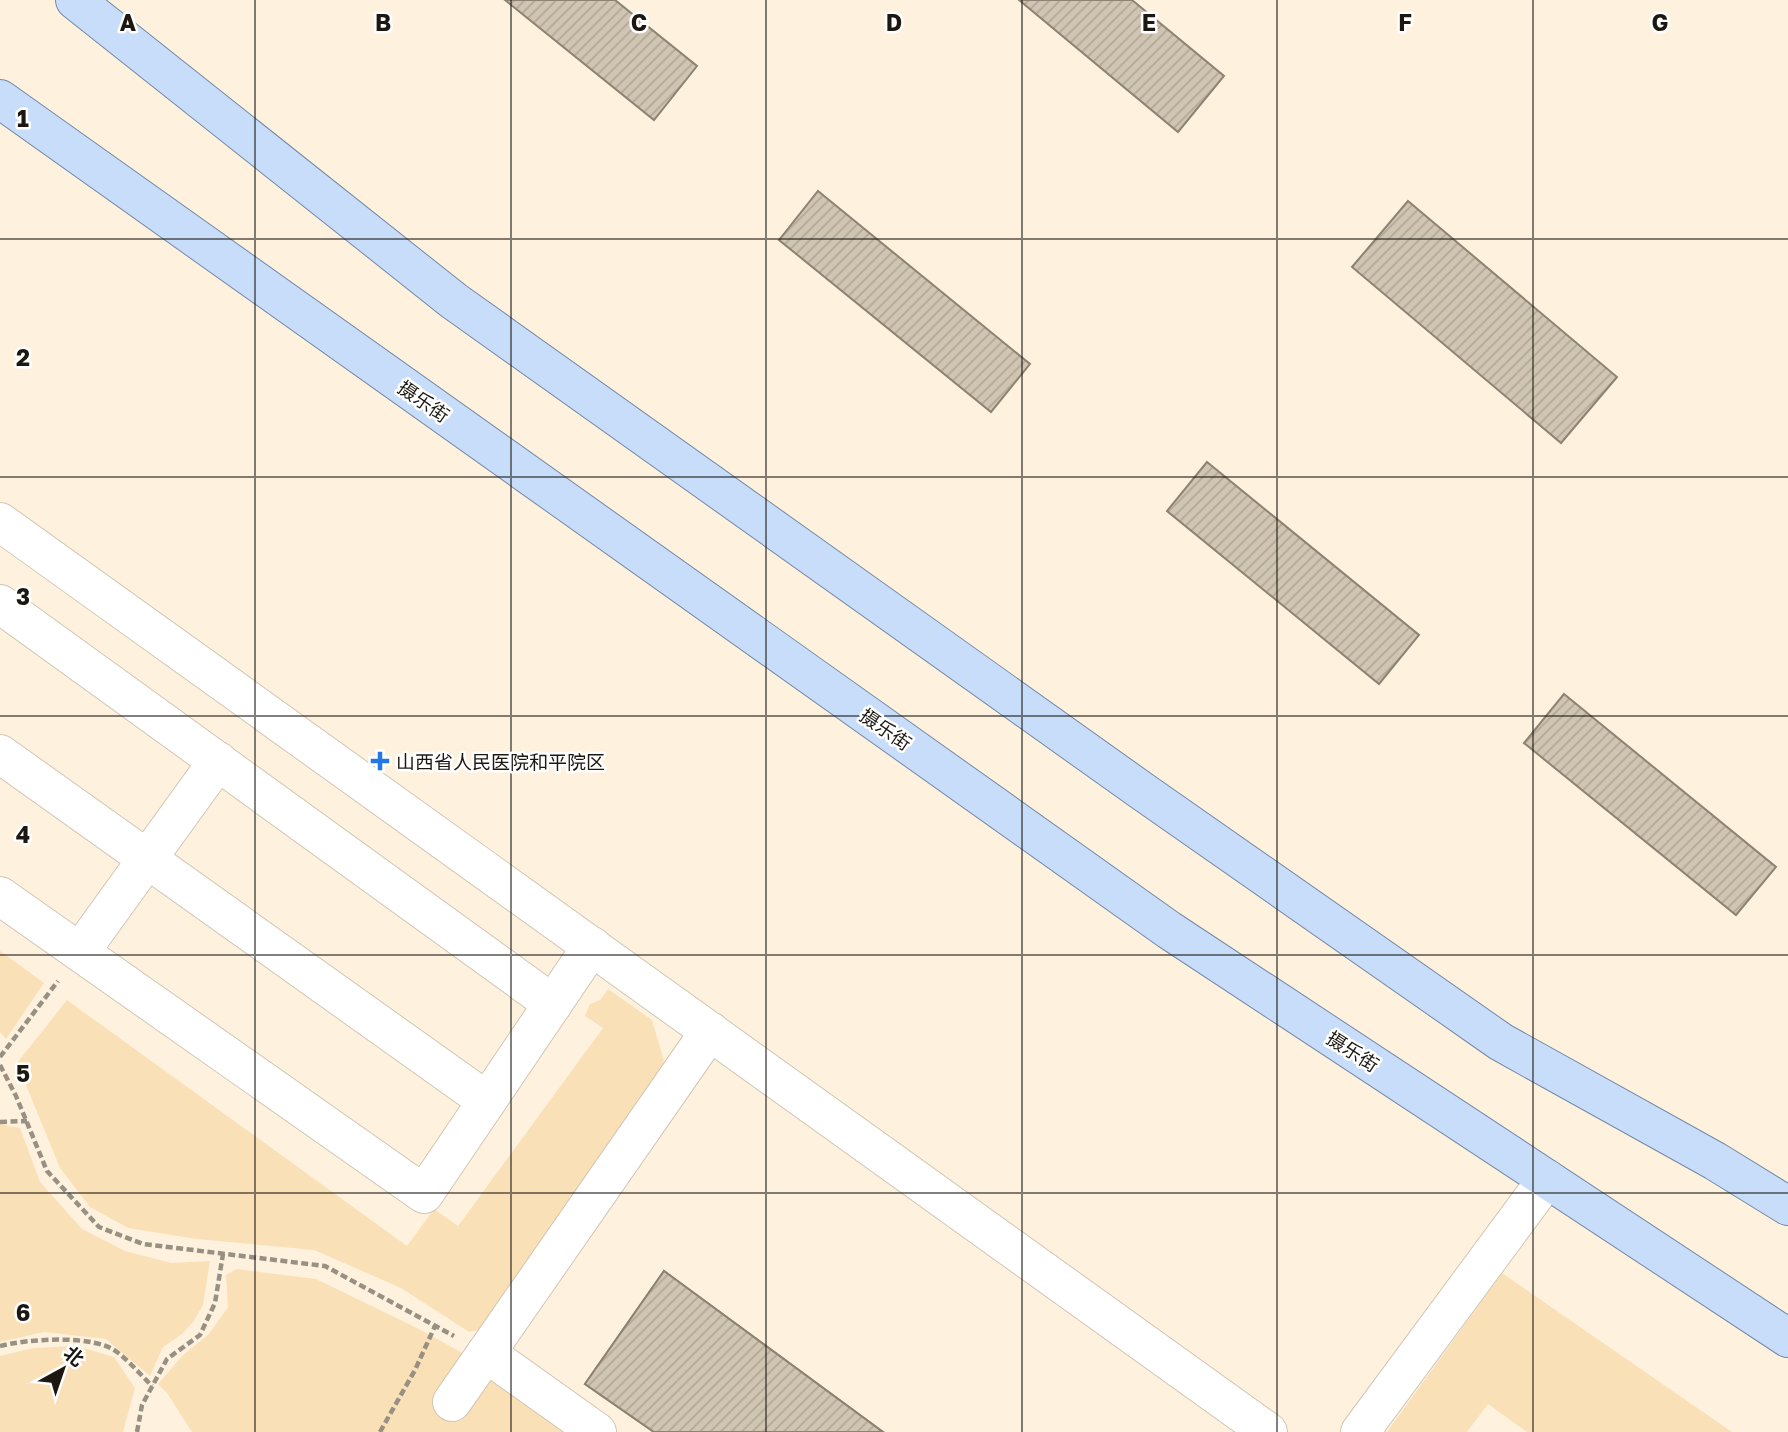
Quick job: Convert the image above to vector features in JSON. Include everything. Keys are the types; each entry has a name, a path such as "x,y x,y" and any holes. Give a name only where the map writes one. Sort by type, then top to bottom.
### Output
{"main road":[{"path":"75,0 454,301 1142,791 1501,1042 1715,1161 1788,1206"},
{"name":"摄乐街","path":"0,99 1169,930 1788,1338"}],"lane":[{"path":"3,530 592,946 1268,1432"},
{"path":"0,604 553,1004"},
{"path":"0,754 487,1101"},
{"path":"80,952 218,761"},
{"path":"0,896 424,1194 592,946"},
{"path":"452,1402 710,1031"},
{"path":"1360,1432 1546,1179"},
{"path":"486,1353 597,1432"}],"path":[{"path":"0,1058 80,952"},
{"path":"0,1065 47,1171 99,1227 143,1244 325,1266 486,1353"},
{"path":"0,1122 27,1121"},
{"path":"137,1432 142,1405 167,1359 200,1335 215,1303 223,1254"},
{"path":"380,1432 415,1370 435,1326"},
{"path":"0,1346 13,1342 81,1339 115,1350 152,1386"}],"shaded area":[{"path":"0,951 44,983 6,1039 0,1032"},
{"path":"608,989 652,1020 664,1061 647,1093 479,1330 469,1332 401,1288 314,1250 196,1239 128,1228 90,1207 60,1168 17,1063 67,1000 407,1246 434,1209 458,1226 603,1028 585,1016 590,1004 600,1000"},
{"path":"0,1124 20,1128 40,1182 82,1229 125,1251 171,1263 210,1261 203,1305 182,1334 163,1347 150,1376 106,1339 44,1332 0,1342"},
{"path":"237,1269 316,1279 419,1329 517,1383 583,1432 192,1432 167,1393 158,1384 183,1355 209,1334 228,1307 226,1275"},
{"path":"1502,1273 1732,1432 1527,1432 1488,1404 1467,1432 1387,1432"},
{"path":"77,1346 114,1357 135,1388 123,1432 0,1432 0,1356 33,1348"}],"building":[{"path":"505,0 615,0 697,66 654,120"},
{"path":"1019,0 1132,0 1224,76 1178,132"},
{"path":"818,191 1030,364 991,412 779,240"},
{"path":"1408,201 1617,377 1561,443 1352,267"},
{"path":"1207,462 1419,635 1379,684 1167,511"},
{"path":"1564,694 1776,867 1736,915 1524,743"},
{"path":"664,1271 883,1432 654,1432 585,1384"},
{"path":"664,1271 883,1432 654,1432 585,1384"}],"place":[{"name":"山西省人民医院和平院区","path":"380,761"}]}
